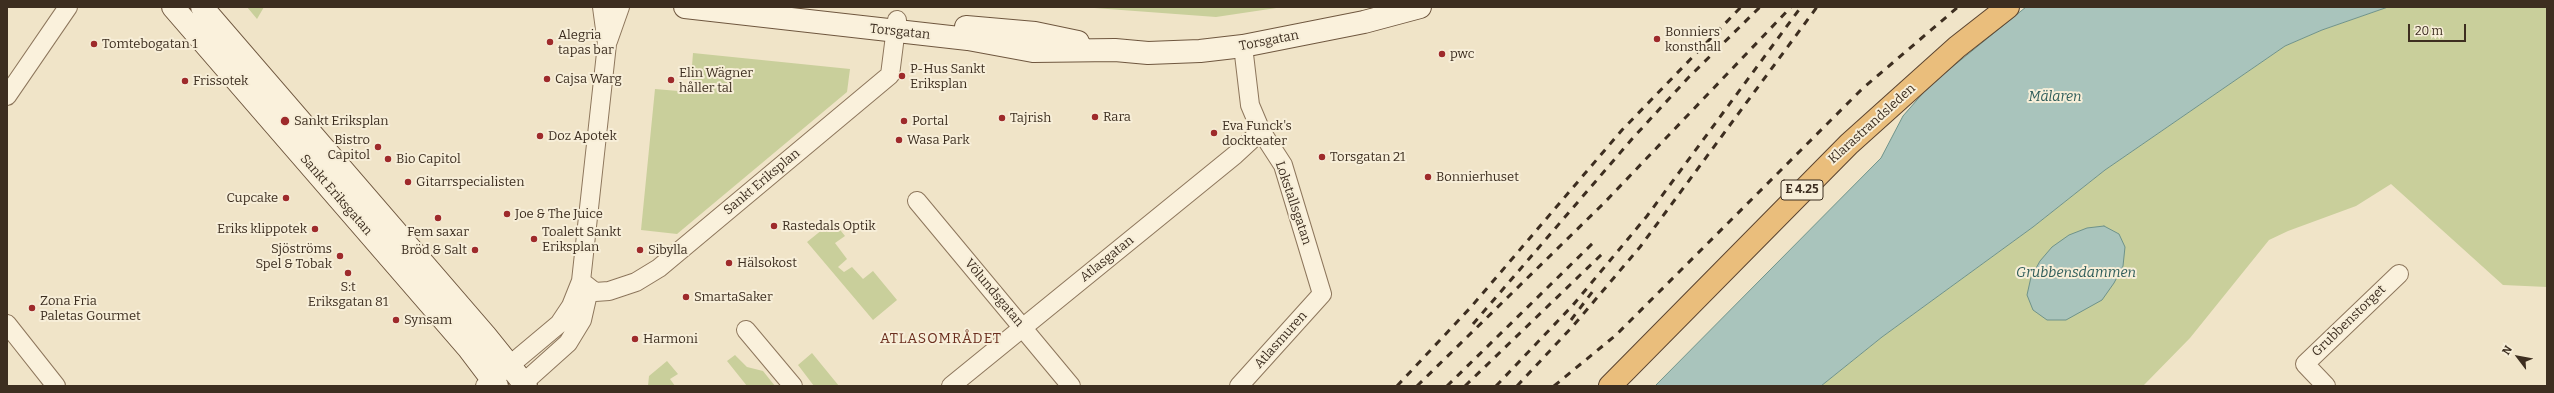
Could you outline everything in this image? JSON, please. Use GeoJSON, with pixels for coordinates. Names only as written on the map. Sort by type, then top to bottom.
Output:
{"type":"FeatureCollection","features":[{"type":"Feature","properties":{"kind":"highway","name":"Klarastrandsleden"},"geometry":{"type":"LineString","coordinates":[[1593,386],[1842,136],[1951,38],[1990,7]]}},
{"type":"Feature","properties":{"kind":"highway","name":"Klarastrandsleden"},"geometry":{"type":"LineString","coordinates":[[1610,386],[1849,144],[1957,47],[2008,7]]}},
{"type":"Feature","properties":{"kind":"main road","name":"Sankt Eriksgatan"},"geometry":{"type":"LineString","coordinates":[[173,7],[469,349],[492,384]]}},
{"type":"Feature","properties":{"kind":"main road","name":"Torsgatan"},"geometry":{"type":"LineString","coordinates":[[685,7],[896,26],[1035,33],[1114,50],[1188,52],[1243,46],[1364,22],[1420,7]]}},
{"type":"Feature","properties":{"kind":"main road","name":"Torsgatan"},"geometry":{"type":"LineString","coordinates":[[794,7],[896,26]]}},
{"type":"Feature","properties":{"kind":"main road","name":"Sankt Eriksgatan"},"geometry":{"type":"LineString","coordinates":[[207,10],[510,365],[523,385]]}},
{"type":"Feature","properties":{"kind":"street"},"geometry":{"type":"LineString","coordinates":[[7,96],[68,7]]}},
{"type":"Feature","properties":{"kind":"street"},"geometry":{"type":"LineString","coordinates":[[602,7],[607,44]]}},
{"type":"Feature","properties":{"kind":"street"},"geometry":{"type":"LineString","coordinates":[[492,384],[510,365],[558,324],[571,306],[581,281],[607,44],[620,7]]}},
{"type":"Feature","properties":{"kind":"street","name":"Sankt Eriksplan"},"geometry":{"type":"LineString","coordinates":[[581,281],[595,292],[609,291],[636,282],[659,268],[890,75],[896,26]]}},
{"type":"Feature","properties":{"kind":"street","name":"Lokstallsgatan"},"geometry":{"type":"LineString","coordinates":[[1243,46],[1250,105],[1261,131],[1283,165],[1322,294]]}},
{"type":"Feature","properties":{"kind":"street","name":"Atlasgatan"},"geometry":{"type":"LineString","coordinates":[[951,386],[1235,155],[1261,131]]}},
{"type":"Feature","properties":{"kind":"street","name":"Völundsgatan"},"geometry":{"type":"LineString","coordinates":[[917,201],[1071,386]]}},
{"type":"Feature","properties":{"kind":"street","name":"Grubbenstorget"},"geometry":{"type":"LineString","coordinates":[[2326,386],[2305,364],[2399,274]]}},
{"type":"Feature","properties":{"kind":"street"},"geometry":{"type":"LineString","coordinates":[[523,385],[568,343],[582,320],[587,298],[581,281]]}},
{"type":"Feature","properties":{"kind":"street","name":"Atlasmuren"},"geometry":{"type":"LineString","coordinates":[[1239,386],[1322,294]]}},
{"type":"Feature","properties":{"kind":"street"},"geometry":{"type":"LineString","coordinates":[[7,324],[56,386]]}},
{"type":"Feature","properties":{"kind":"street"},"geometry":{"type":"LineString","coordinates":[[746,330],[793,386]]}},
{"type":"Feature","properties":{"kind":"green space"},"geometry":{"type":"Polygon","coordinates":[[[247,7],[264,7],[257,19],[247,7]]]}},
{"type":"Feature","properties":{"kind":"green space"},"geometry":{"type":"Polygon","coordinates":[[[1081,7],[1283,7],[1216,17],[1081,7]]]}},
{"type":"Feature","properties":{"kind":"green space"},"geometry":{"type":"Polygon","coordinates":[[[2388,7],[2547,7],[2547,287],[2503,285],[2391,184],[2356,206],[2288,231],[2269,240],[2190,338],[2143,386],[1821,386],[1882,337],[2033,227],[2105,170],[2285,46],[2322,30],[2388,7]]]}},
{"type":"Feature","properties":{"kind":"green space"},"geometry":{"type":"Polygon","coordinates":[[[693,53],[850,69],[847,92],[677,234],[641,230],[655,89],[690,92],[693,53]]]}},
{"type":"Feature","properties":{"kind":"green space"},"geometry":{"type":"Polygon","coordinates":[[[833,221],[845,236],[835,243],[847,259],[838,267],[844,272],[852,267],[863,279],[873,271],[897,300],[873,320],[807,242],[833,221]]]}},
{"type":"Feature","properties":{"kind":"green space"},"geometry":{"type":"Polygon","coordinates":[[[812,353],[839,386],[814,386],[798,365],[812,353]]]}},
{"type":"Feature","properties":{"kind":"green space"},"geometry":{"type":"Polygon","coordinates":[[[735,355],[747,367],[763,371],[775,386],[747,386],[727,361],[735,355]]]}},
{"type":"Feature","properties":{"kind":"green space"},"geometry":{"type":"Polygon","coordinates":[[[667,361],[678,374],[670,379],[675,386],[648,386],[649,376],[667,361]]]}},
{"type":"Feature","properties":{"kind":"water","name":"Mälaren"},"geometry":{"type":"Polygon","coordinates":[[[2026,7],[2388,7],[2322,30],[2285,46],[2105,170],[2033,227],[1882,337],[1821,386],[1655,386],[1881,158],[1903,116],[1930,85],[2026,7]]]}},
{"type":"Feature","properties":{"kind":"water","name":"Grubbensdammen"},"geometry":{"type":"Polygon","coordinates":[[[2104,226],[2119,234],[2125,247],[2123,266],[2114,283],[2102,300],[2066,320],[2047,320],[2033,310],[2027,295],[2031,277],[2040,261],[2052,247],[2069,235],[2087,228],[2104,226]]]}},
{"type":"Feature","properties":{"kind":"railway"},"geometry":{"type":"LineString","coordinates":[[1397,386],[1471,307],[1622,130],[1741,7]]}},
{"type":"Feature","properties":{"kind":"railway"},"geometry":{"type":"LineString","coordinates":[[1473,324],[1632,139],[1688,78],[1760,7]]}},
{"type":"Feature","properties":{"kind":"railway"},"geometry":{"type":"LineString","coordinates":[[1417,386],[1604,203],[1791,7]]}},
{"type":"Feature","properties":{"kind":"railway"},"geometry":{"type":"LineString","coordinates":[[1496,386],[1573,305],[1647,216],[1801,7]]}},
{"type":"Feature","properties":{"kind":"railway"},"geometry":{"type":"LineString","coordinates":[[1517,386],[1573,326],[1640,247],[1817,7]]}},
{"type":"Feature","properties":{"kind":"railway"},"geometry":{"type":"LineString","coordinates":[[1554,386],[1616,335],[1862,89],[1958,7]]}},
{"type":"Feature","properties":{"kind":"railway"},"geometry":{"type":"LineString","coordinates":[[1447,386],[1595,241]]}},
{"type":"Feature","properties":{"kind":"railway"},"geometry":{"type":"LineString","coordinates":[[1465,386],[1602,254]]}},
{"type":"Feature","properties":{"kind":"railway"},"geometry":{"type":"LineString","coordinates":[[1571,320],[1593,291]]}},
{"type":"Feature","properties":{"kind":"place","name":"Bonniers konsthall"},"geometry":{"type":"Point","coordinates":[1657,39]}},
{"type":"Feature","properties":{"kind":"place","name":"Alegria tapas bar"},"geometry":{"type":"Point","coordinates":[550,42]}},
{"type":"Feature","properties":{"kind":"place","name":"Tomtebogatan 1"},"geometry":{"type":"Point","coordinates":[94,44]}},
{"type":"Feature","properties":{"kind":"place","name":"pwc"},"geometry":{"type":"Point","coordinates":[1442,54]}},
{"type":"Feature","properties":{"kind":"place","name":"P-Hus Sankt Eriksplan"},"geometry":{"type":"Point","coordinates":[902,76]}},
{"type":"Feature","properties":{"kind":"place","name":"Cajsa Warg"},"geometry":{"type":"Point","coordinates":[547,79]}},
{"type":"Feature","properties":{"kind":"place","name":"Elin Wägner håller tal"},"geometry":{"type":"Point","coordinates":[671,80]}},
{"type":"Feature","properties":{"kind":"place","name":"Frissotek"},"geometry":{"type":"Point","coordinates":[185,81]}},
{"type":"Feature","properties":{"kind":"place","name":"Rara"},"geometry":{"type":"Point","coordinates":[1095,117]}},
{"type":"Feature","properties":{"kind":"place","name":"Tajrish"},"geometry":{"type":"Point","coordinates":[1002,118]}},
{"type":"Feature","properties":{"kind":"place","name":"Sankt Eriksplan"},"geometry":{"type":"Point","coordinates":[285,121]}},
{"type":"Feature","properties":{"kind":"place","name":"Portal"},"geometry":{"type":"Point","coordinates":[904,121]}},
{"type":"Feature","properties":{"kind":"place","name":"Eva Funck's dockteater"},"geometry":{"type":"Point","coordinates":[1214,133]}},
{"type":"Feature","properties":{"kind":"place","name":"Doz Apotek"},"geometry":{"type":"Point","coordinates":[540,136]}},
{"type":"Feature","properties":{"kind":"place","name":"Wasa Park"},"geometry":{"type":"Point","coordinates":[899,140]}},
{"type":"Feature","properties":{"kind":"place","name":"Bistro Capitol"},"geometry":{"type":"Point","coordinates":[378,147]}},
{"type":"Feature","properties":{"kind":"place","name":"Torsgatan 21"},"geometry":{"type":"Point","coordinates":[1322,157]}},
{"type":"Feature","properties":{"kind":"place","name":"Bio Capitol"},"geometry":{"type":"Point","coordinates":[388,159]}},
{"type":"Feature","properties":{"kind":"place","name":"Bonnierhuset"},"geometry":{"type":"Point","coordinates":[1428,177]}},
{"type":"Feature","properties":{"kind":"place","name":"Gitarrspecialisten"},"geometry":{"type":"Point","coordinates":[408,182]}},
{"type":"Feature","properties":{"kind":"place","name":"Cupcake"},"geometry":{"type":"Point","coordinates":[286,198]}},
{"type":"Feature","properties":{"kind":"place","name":"Joe & The Juice"},"geometry":{"type":"Point","coordinates":[507,214]}},
{"type":"Feature","properties":{"kind":"place","name":"Fem saxar"},"geometry":{"type":"Point","coordinates":[438,218]}},
{"type":"Feature","properties":{"kind":"place","name":"Rastedals Optik"},"geometry":{"type":"Point","coordinates":[774,226]}},
{"type":"Feature","properties":{"kind":"place","name":"Eriks klippotek"},"geometry":{"type":"Point","coordinates":[315,229]}},
{"type":"Feature","properties":{"kind":"place","name":"Toalett Sankt Eriksplan"},"geometry":{"type":"Point","coordinates":[534,239]}},
{"type":"Feature","properties":{"kind":"place","name":"Bröd & Salt"},"geometry":{"type":"Point","coordinates":[475,250]}},
{"type":"Feature","properties":{"kind":"place","name":"Sibylla"},"geometry":{"type":"Point","coordinates":[640,250]}},
{"type":"Feature","properties":{"kind":"place","name":"Sjöströms Spel & Tobak"},"geometry":{"type":"Point","coordinates":[340,256]}},
{"type":"Feature","properties":{"kind":"place","name":"Hälsokost"},"geometry":{"type":"Point","coordinates":[729,263]}},
{"type":"Feature","properties":{"kind":"place","name":"S:t Eriksgatan 81"},"geometry":{"type":"Point","coordinates":[348,273]}},
{"type":"Feature","properties":{"kind":"place","name":"SmartaSaker"},"geometry":{"type":"Point","coordinates":[686,297]}},
{"type":"Feature","properties":{"kind":"place","name":"Zona Fria Paletas Gourmet"},"geometry":{"type":"Point","coordinates":[32,308]}},
{"type":"Feature","properties":{"kind":"place","name":"Synsam"},"geometry":{"type":"Point","coordinates":[396,320]}},
{"type":"Feature","properties":{"kind":"place","name":"Harmoni"},"geometry":{"type":"Point","coordinates":[635,339]}},
{"type":"Feature","properties":{"kind":"district","name":"ATLASOMRÅDET"},"geometry":{"type":"Point","coordinates":[941,339]}}]}
